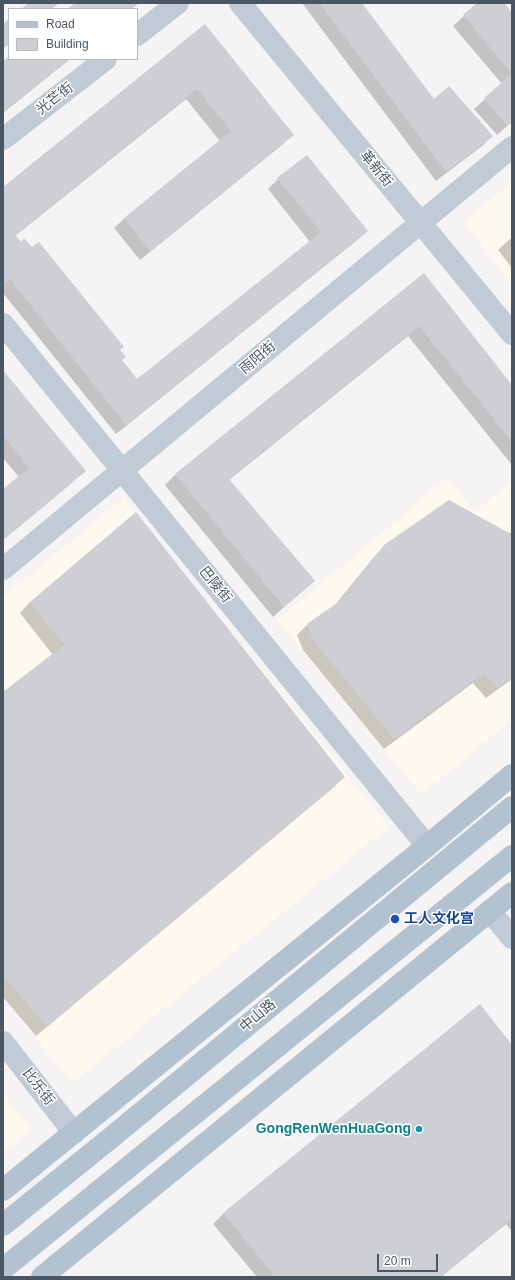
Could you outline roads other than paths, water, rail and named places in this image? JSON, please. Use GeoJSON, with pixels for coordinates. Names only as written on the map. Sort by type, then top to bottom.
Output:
{"type":"FeatureCollection","features":[{"type":"Feature","properties":{"kind":"main road"},"geometry":{"type":"LineString","coordinates":[[3,1190],[427,846],[512,775]]}},
{"type":"Feature","properties":{"kind":"main road","name":"中山路"},"geometry":{"type":"LineString","coordinates":[[3,1225],[512,807]]}},
{"type":"Feature","properties":{"kind":"main road"},"geometry":{"type":"LineString","coordinates":[[3,1269],[512,856]]}},
{"type":"Feature","properties":{"kind":"main road"},"geometry":{"type":"LineString","coordinates":[[42,1277],[512,893]]}},
{"type":"Feature","properties":{"kind":"street"},"geometry":{"type":"LineString","coordinates":[[138,34],[178,3]]}},
{"type":"Feature","properties":{"kind":"street","name":"革新街"},"geometry":{"type":"LineString","coordinates":[[240,3],[512,334]]}},
{"type":"Feature","properties":{"kind":"street","name":"光芒街"},"geometry":{"type":"LineString","coordinates":[[3,139],[105,60]]}},
{"type":"Feature","properties":{"kind":"street","name":"雨阳街"},"geometry":{"type":"LineString","coordinates":[[3,569],[512,147]]}},
{"type":"Feature","properties":{"kind":"street","name":"巴陵街"},"geometry":{"type":"LineString","coordinates":[[3,324],[427,846]]}},
{"type":"Feature","properties":{"kind":"street"},"geometry":{"type":"LineString","coordinates":[[490,911],[512,938]]}},
{"type":"Feature","properties":{"kind":"street","name":"比乐街"},"geometry":{"type":"LineString","coordinates":[[3,1042],[74,1133]]}},
{"type":"Feature","properties":{"kind":"place","name":"工人文化宫"},"geometry":{"type":"Point","coordinates":[395,919]}},
{"type":"Feature","properties":{"kind":"place","name":"GongRenWenHuaGong"},"geometry":{"type":"Point","coordinates":[419,1129]}}]}
